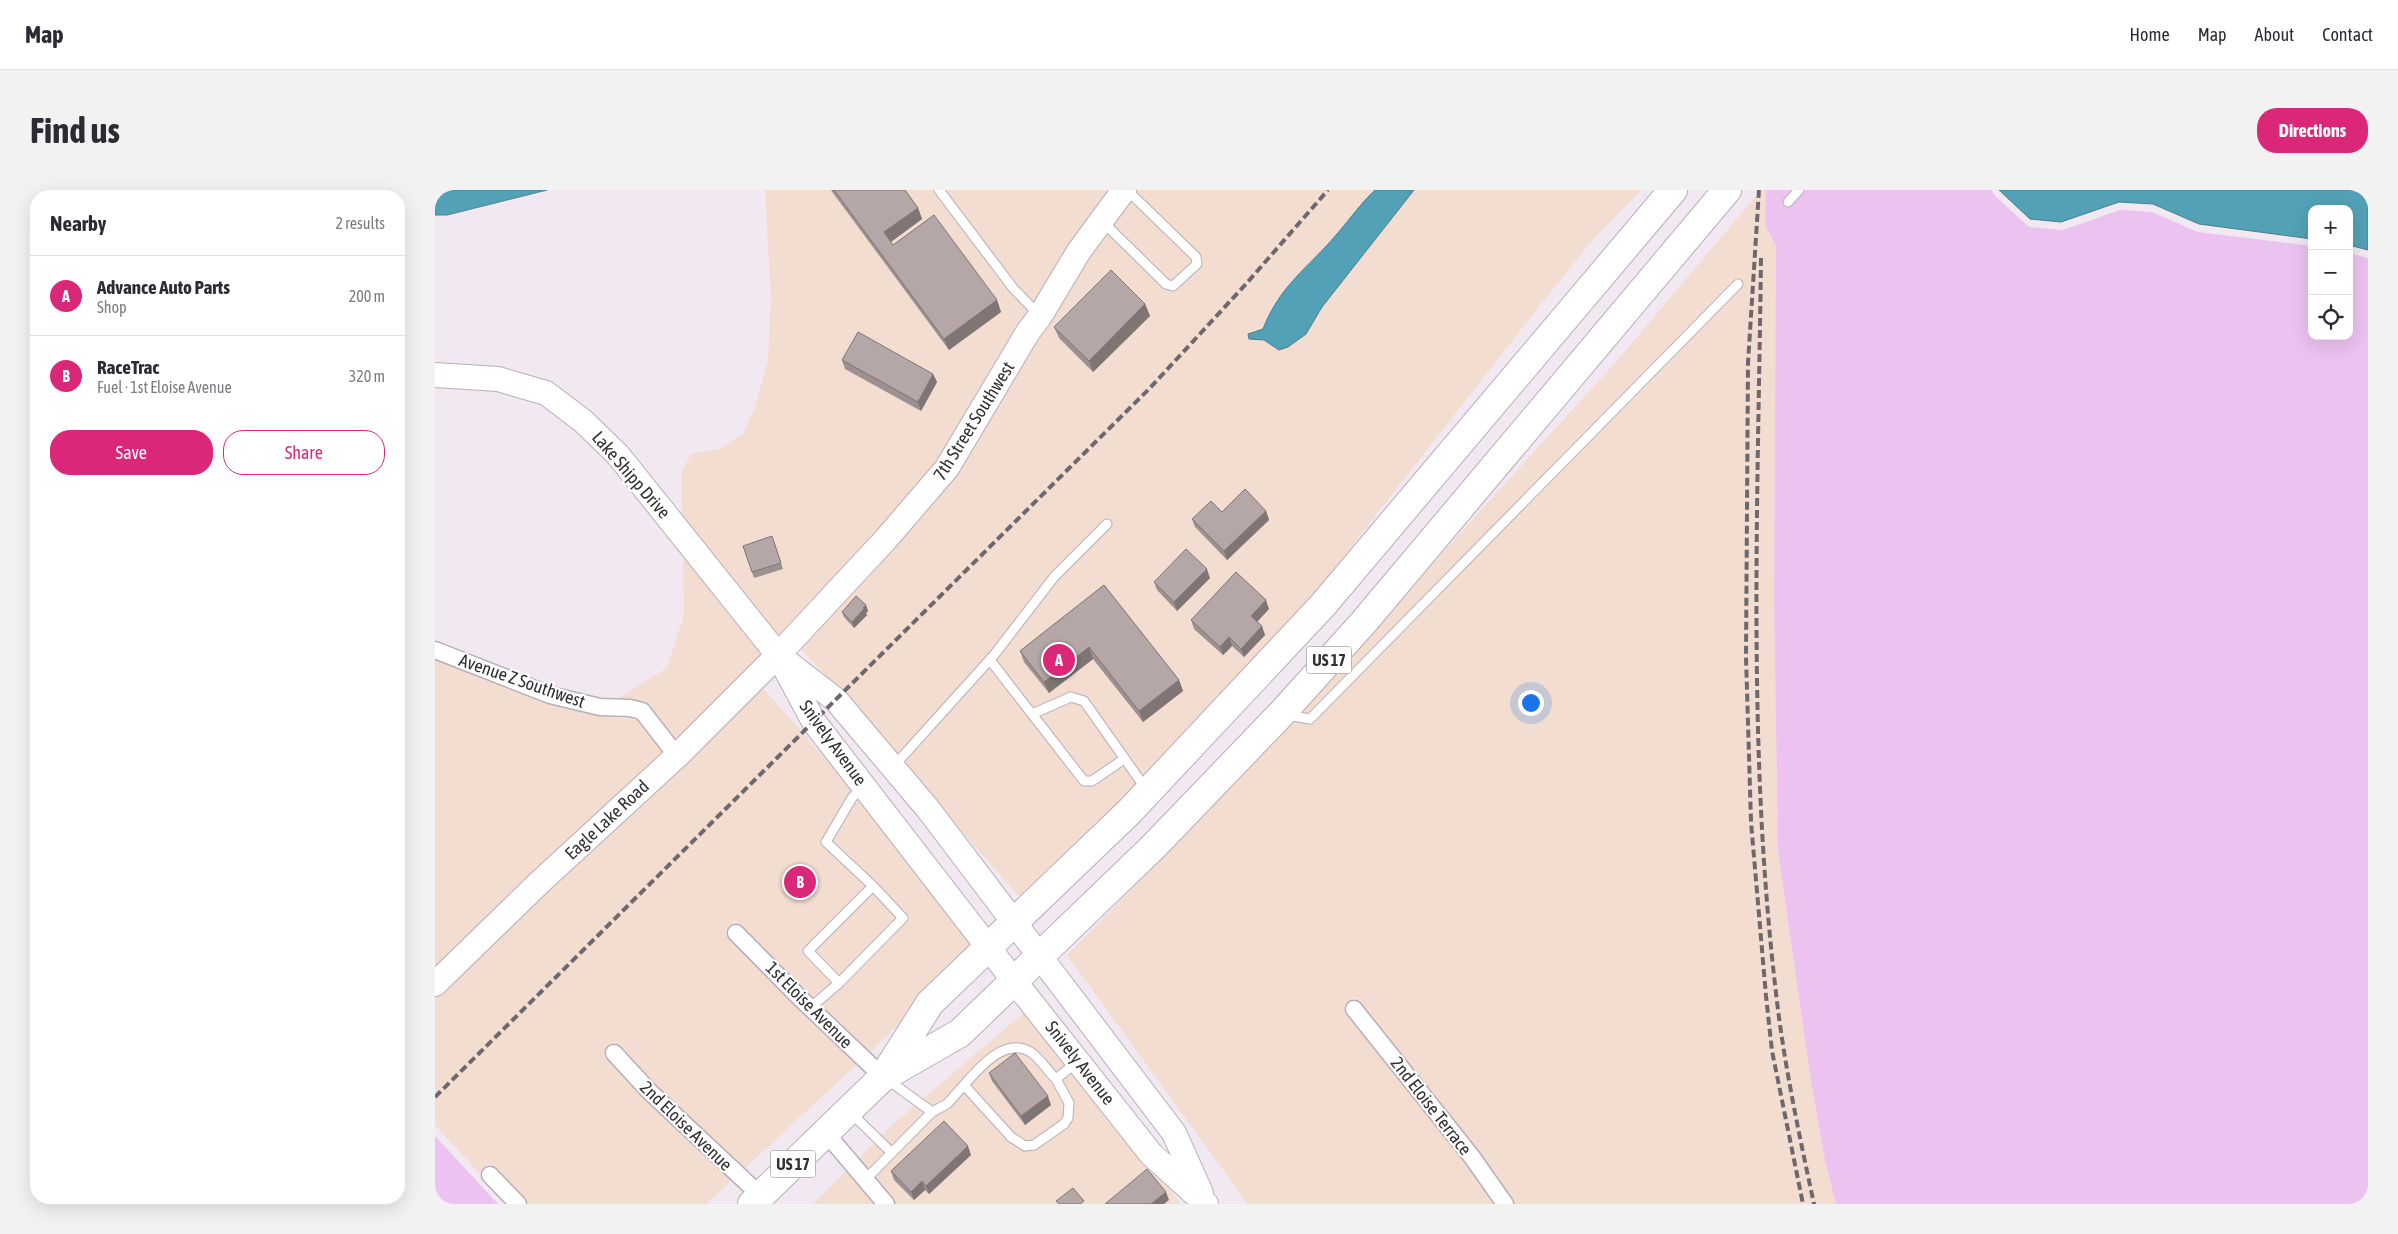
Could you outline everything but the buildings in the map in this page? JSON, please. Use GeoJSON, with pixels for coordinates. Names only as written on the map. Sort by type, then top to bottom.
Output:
{"type":"FeatureCollection","features":[{"type":"Feature","properties":{"kind":"highway","name":"US 17"},"geometry":{"type":"LineString","coordinates":[[757,1200],[883,1077],[930,1003],[1016,923],[1148,792],[1323,605],[1673,190]]}},
{"type":"Feature","properties":{"kind":"highway","name":"US 17"},"geometry":{"type":"LineString","coordinates":[[883,1077],[960,1032],[1015,982],[1154,846],[1281,714],[1363,622],[1726,191]]}},
{"type":"Feature","properties":{"kind":"street","name":"7th Street Southwest"},"geometry":{"type":"LineString","coordinates":[[778,655],[886,539],[947,468],[1079,251],[1126,190]]}},
{"type":"Feature","properties":{"kind":"street","name":"Lake Shipp Drive"},"geometry":{"type":"LineString","coordinates":[[435,374],[498,379],[526,386],[546,393],[583,421],[631,469],[778,655]]}},
{"type":"Feature","properties":{"kind":"street","name":"Avenue Z Southwest"},"geometry":{"type":"LineString","coordinates":[[435,650],[550,695],[600,707],[630,708],[642,711],[677,756]]}},
{"type":"Feature","properties":{"kind":"street","name":"Eagle Lake Road"},"geometry":{"type":"LineString","coordinates":[[435,984],[541,880],[677,756],[778,655]]}},
{"type":"Feature","properties":{"kind":"street","name":"Snively Avenue"},"geometry":{"type":"LineString","coordinates":[[778,655],[836,700],[893,768],[1016,923],[1173,1134],[1205,1204]]}},
{"type":"Feature","properties":{"kind":"street","name":"Snively Avenue"},"geometry":{"type":"LineString","coordinates":[[778,655],[814,722],[1015,982],[1151,1154],[1205,1204]]}},
{"type":"Feature","properties":{"kind":"street","name":"1st Eloise Avenue"},"geometry":{"type":"LineString","coordinates":[[736,933],[810,1008],[883,1077]]}},
{"type":"Feature","properties":{"kind":"street","name":"2nd Eloise Terrace"},"geometry":{"type":"LineString","coordinates":[[1354,1009],[1472,1157],[1505,1204]]}},
{"type":"Feature","properties":{"kind":"street","name":"2nd Eloise Avenue"},"geometry":{"type":"LineString","coordinates":[[614,1053],[649,1092],[757,1200]]}},
{"type":"Feature","properties":{"kind":"street"},"geometry":{"type":"LineString","coordinates":[[826,1133],[886,1204]]}},
{"type":"Feature","properties":{"kind":"street"},"geometry":{"type":"LineString","coordinates":[[490,1175],[518,1204]]}},
{"type":"Feature","properties":{"kind":"lane"},"geometry":{"type":"LineString","coordinates":[[939,190],[1013,288],[1040,316]]}},
{"type":"Feature","properties":{"kind":"lane"},"geometry":{"type":"LineString","coordinates":[[1101,220],[1166,284],[1173,286],[1197,264],[1196,257],[1126,190]]}},
{"type":"Feature","properties":{"kind":"lane"},"geometry":{"type":"LineString","coordinates":[[1788,202],[1799,190]]}},
{"type":"Feature","properties":{"kind":"lane"},"geometry":{"type":"LineString","coordinates":[[1281,714],[1310,719],[1409,616],[1738,284]]}},
{"type":"Feature","properties":{"kind":"lane"},"geometry":{"type":"LineString","coordinates":[[893,768],[989,660],[1054,577],[1107,524]]}},
{"type":"Feature","properties":{"kind":"lane"},"geometry":{"type":"LineString","coordinates":[[989,660],[1084,781],[1092,781],[1124,759]]}},
{"type":"Feature","properties":{"kind":"lane"},"geometry":{"type":"LineString","coordinates":[[1032,714],[1071,697],[1084,700],[1148,792]]}},
{"type":"Feature","properties":{"kind":"lane"},"geometry":{"type":"LineString","coordinates":[[810,1008],[839,983],[862,954],[881,935],[903,918],[873,886],[826,842],[852,798],[864,786]]}},
{"type":"Feature","properties":{"kind":"lane"},"geometry":{"type":"LineString","coordinates":[[839,983],[808,951],[837,928],[856,909],[873,886]]}},
{"type":"Feature","properties":{"kind":"lane"},"geometry":{"type":"LineString","coordinates":[[866,1179],[932,1112],[947,1104],[964,1085],[993,1057],[1007,1049],[1023,1049],[1032,1054],[1056,1079],[1069,1102],[1068,1118],[1064,1124],[1034,1145],[1025,1146],[1011,1137],[964,1085]]}},
{"type":"Feature","properties":{"kind":"lane"},"geometry":{"type":"LineString","coordinates":[[1056,1079],[1078,1061]]}},
{"type":"Feature","properties":{"kind":"lane"},"geometry":{"type":"LineString","coordinates":[[883,1077],[932,1112]]}},
{"type":"Feature","properties":{"kind":"lane"},"geometry":{"type":"LineString","coordinates":[[849,1110],[892,1153]]}},
{"type":"Feature","properties":{"kind":"shaded area"},"geometry":{"type":"Polygon","coordinates":[[[765,190],[1114,190],[941,462],[778,642],[682,521],[682,472],[691,454],[720,449],[743,434],[755,407],[768,360],[771,299],[765,190]]]}},
{"type":"Feature","properties":{"kind":"shaded area"},"geometry":{"type":"Polygon","coordinates":[[[1135,190],[1375,190],[1337,234],[1291,281],[1273,305],[1263,329],[1253,331],[1255,340],[1264,340],[1270,345],[1306,334],[1322,307],[1414,190],[1641,190],[1589,244],[1541,304],[1308,603],[1297,622],[1024,902],[798,645],[1049,315],[1135,190]]]}},
{"type":"Feature","properties":{"kind":"shaded area"},"geometry":{"type":"Polygon","coordinates":[[[1761,190],[1766,190],[1765,225],[1776,246],[1774,601],[1778,851],[1811,1081],[1825,1160],[1836,1204],[1515,1204],[1478,1151],[1355,997],[1343,1009],[1466,1163],[1495,1204],[1248,1204],[1067,955],[1189,831],[1616,362],[1761,190]]]}},
{"type":"Feature","properties":{"kind":"shaded area"},"geometry":{"type":"Polygon","coordinates":[[[1766,190],[1991,190],[1996,197],[2029,227],[2063,230],[2120,210],[2152,212],[2198,232],[2308,246],[2308,340],[2353,340],[2353,254],[2368,258],[2368,1204],[1836,1204],[1825,1160],[1811,1081],[1778,851],[1774,601],[1776,246],[1765,225],[1766,190]]]}},
{"type":"Feature","properties":{"kind":"shaded area"},"geometry":{"type":"Polygon","coordinates":[[[683,549],[766,654],[677,743],[648,705],[632,700],[617,699],[667,668],[684,615],[683,549]]]}},
{"type":"Feature","properties":{"kind":"shaded area"},"geometry":{"type":"Polygon","coordinates":[[[435,659],[548,704],[598,716],[638,720],[665,755],[435,972],[435,659]]]}},
{"type":"Feature","properties":{"kind":"shaded area"},"geometry":{"type":"Polygon","coordinates":[[[760,685],[873,812],[978,947],[870,1052],[735,920],[725,934],[857,1064],[744,1169],[654,1084],[614,1041],[603,1054],[643,1098],[731,1181],[706,1204],[530,1204],[489,1163],[480,1174],[435,1125],[435,996],[760,685]]]}},
{"type":"Feature","properties":{"kind":"shaded area"},"geometry":{"type":"Polygon","coordinates":[[[1027,1010],[1181,1204],[896,1204],[859,1158],[891,1126],[1027,1010]]]}},
{"type":"Feature","properties":{"kind":"shaded area"},"geometry":{"type":"Polygon","coordinates":[[[435,1136],[498,1204],[435,1204],[435,1136]]]}},
{"type":"Feature","properties":{"kind":"shaded area"},"geometry":{"type":"Polygon","coordinates":[[[847,1170],[876,1204],[813,1204],[847,1170]]]}},
{"type":"Feature","properties":{"kind":"water"},"geometry":{"type":"Polygon","coordinates":[[[435,190],[547,190],[447,215],[435,215],[435,190]]]}},
{"type":"Feature","properties":{"kind":"water"},"geometry":{"type":"Polygon","coordinates":[[[1375,190],[1414,190],[1322,307],[1306,334],[1288,347],[1279,350],[1264,340],[1249,339],[1248,334],[1263,329],[1286,289],[1375,190]]]}},
{"type":"Feature","properties":{"kind":"water"},"geometry":{"type":"Polygon","coordinates":[[[1999,190],[2368,190],[2368,250],[2353,246],[2353,205],[2308,205],[2308,238],[2199,224],[2153,204],[2119,202],[2061,222],[2030,219],[1999,190]]]}},
{"type":"Feature","properties":{"kind":"railway"},"geometry":{"type":"LineString","coordinates":[[435,1097],[1150,388],[1246,284],[1328,190]]}},
{"type":"Feature","properties":{"kind":"railway"},"geometry":{"type":"LineString","coordinates":[[1759,190],[1748,363],[1746,657],[1751,822],[1772,1051],[1803,1204]]}},
{"type":"Feature","properties":{"kind":"railway"},"geometry":{"type":"LineString","coordinates":[[1761,258],[1756,626],[1761,810],[1767,901],[1779,1020],[1792,1099],[1814,1204]]}},
{"type":"Feature","properties":{"kind":"place","name":"Advance Auto Parts"},"geometry":{"type":"Point","coordinates":[1059,660]}},
{"type":"Feature","properties":{"kind":"place","name":"RaceTrac"},"geometry":{"type":"Point","coordinates":[800,882]}}]}
